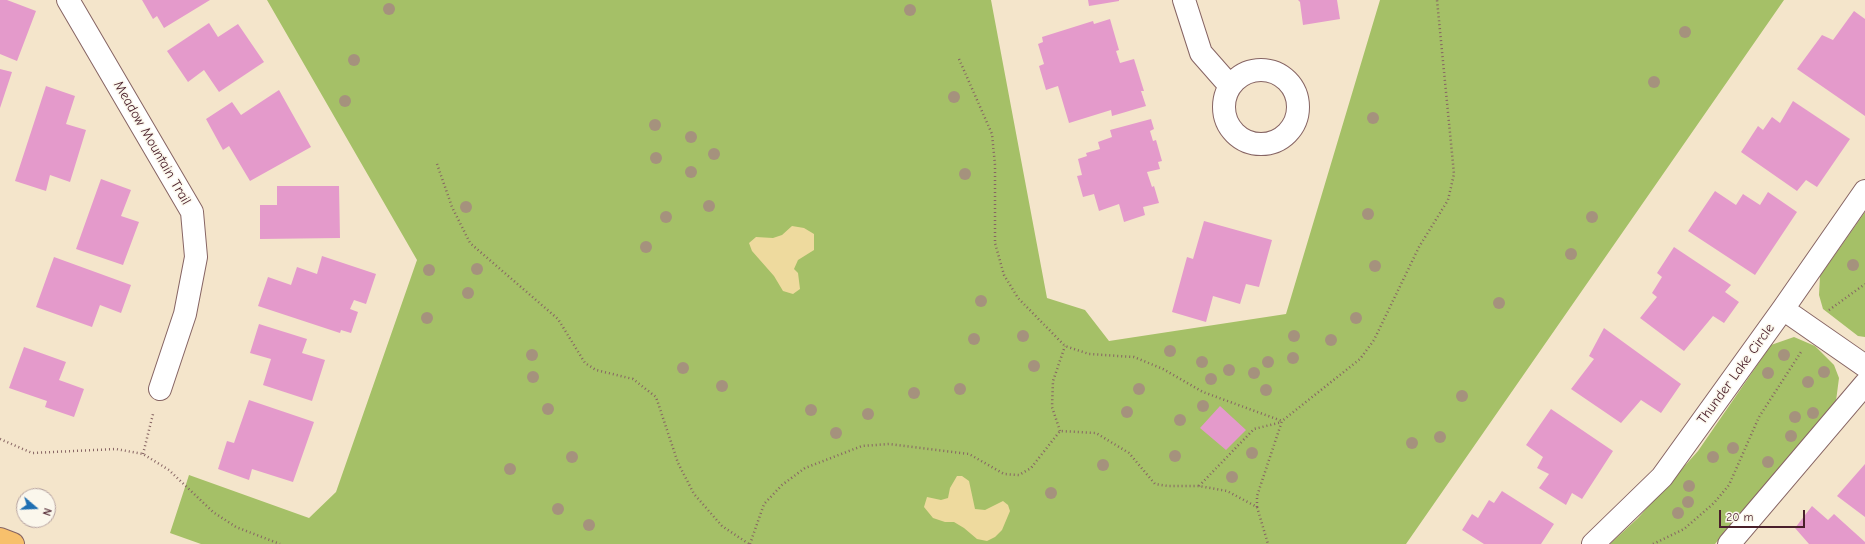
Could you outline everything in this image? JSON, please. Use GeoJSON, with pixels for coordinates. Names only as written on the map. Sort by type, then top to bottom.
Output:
{"type":"FeatureCollection","features":[{"type":"Feature","properties":{"kind":"main road"},"geometry":{"type":"LineString","coordinates":[[0,539],[13,544]]}},
{"type":"Feature","properties":{"kind":"street","name":"Meadow Mountain Trail"},"geometry":{"type":"LineString","coordinates":[[68,0],[192,212],[196,257],[186,314],[160,389]]}},
{"type":"Feature","properties":{"kind":"street"},"geometry":{"type":"LineString","coordinates":[[1184,0],[1201,54],[1230,86]]}},
{"type":"Feature","properties":{"kind":"street","name":"Thunder Lake Circle"},"geometry":{"type":"LineString","coordinates":[[1593,544],[1662,477],[1783,309],[1865,191]]}},
{"type":"Feature","properties":{"kind":"street"},"geometry":{"type":"LineString","coordinates":[[1783,309],[1865,366]]}},
{"type":"Feature","properties":{"kind":"street"},"geometry":{"type":"LineString","coordinates":[[1729,544],[1865,384]]}},
{"type":"Feature","properties":{"kind":"path"},"geometry":{"type":"LineString","coordinates":[[1198,486],[1254,429],[1282,421],[1360,359],[1374,340],[1419,248],[1448,200],[1454,174],[1437,0]]}},
{"type":"Feature","properties":{"kind":"path"},"geometry":{"type":"LineString","coordinates":[[959,59],[992,134],[995,165],[996,243],[1004,275],[1018,298],[1065,346],[1089,354],[1134,357],[1163,369],[1202,392],[1282,421]]}},
{"type":"Feature","properties":{"kind":"path"},"geometry":{"type":"LineString","coordinates":[[437,164],[452,207],[470,243],[558,319],[585,363],[596,370],[633,379],[656,397],[678,464],[694,494],[722,526],[749,544],[764,504],[782,485],[805,468],[862,446],[889,444],[969,454],[1004,474],[1019,475],[1030,468],[1060,431]]}},
{"type":"Feature","properties":{"kind":"path"},"geometry":{"type":"LineString","coordinates":[[1653,544],[1684,529],[1714,503],[1729,485],[1759,417],[1814,331],[1830,310],[1865,284]]}},
{"type":"Feature","properties":{"kind":"path"},"geometry":{"type":"LineString","coordinates":[[1060,431],[1052,407],[1052,388],[1065,346]]}},
{"type":"Feature","properties":{"kind":"path"},"geometry":{"type":"LineString","coordinates":[[143,454],[160,389]]}},
{"type":"Feature","properties":{"kind":"path"},"geometry":{"type":"LineString","coordinates":[[1268,544],[1257,507],[1256,496],[1282,421]]}},
{"type":"Feature","properties":{"kind":"path"},"geometry":{"type":"LineString","coordinates":[[1060,431],[1096,433],[1129,453],[1155,484],[1168,486],[1198,486],[1227,491],[1257,507]]}},
{"type":"Feature","properties":{"kind":"path"},"geometry":{"type":"LineString","coordinates":[[0,439],[32,453],[116,449],[143,454],[169,470],[213,512],[236,527],[280,544]]}},
{"type":"Feature","properties":{"kind":"green space"},"geometry":{"type":"Polygon","coordinates":[[[267,0],[991,0],[1047,298],[1085,310],[1109,341],[1286,314],[1380,0],[1784,0],[1406,544],[201,544],[170,533],[189,475],[309,518],[336,492],[417,260],[267,0]]]}},
{"type":"Feature","properties":{"kind":"green space"},"geometry":{"type":"Polygon","coordinates":[[[1865,212],[1865,337],[1858,336],[1823,309],[1819,295],[1820,276],[1865,212]]]}},
{"type":"Feature","properties":{"kind":"green space"},"geometry":{"type":"Polygon","coordinates":[[[1794,337],[1815,346],[1834,365],[1839,378],[1836,401],[1715,544],[1610,544],[1638,518],[1698,451],[1771,345],[1794,337]]]}},
{"type":"Feature","properties":{"kind":"sand"},"geometry":{"type":"Polygon","coordinates":[[[792,226],[804,228],[814,234],[814,250],[798,260],[794,269],[798,273],[800,289],[793,294],[783,291],[774,276],[752,251],[749,243],[756,237],[773,238],[782,235],[792,226]]]}},
{"type":"Feature","properties":{"kind":"sand"},"geometry":{"type":"Polygon","coordinates":[[[957,476],[962,476],[969,481],[975,509],[985,510],[1003,501],[1008,505],[1010,511],[1002,530],[995,537],[987,541],[977,539],[954,522],[945,522],[933,518],[924,507],[927,497],[941,500],[948,498],[950,488],[957,476]]]}},
{"type":"Feature","properties":{"kind":"building"},"geometry":{"type":"Polygon","coordinates":[[[0,0],[7,0],[36,11],[17,61],[0,54],[0,0]]]}},
{"type":"Feature","properties":{"kind":"building"},"geometry":{"type":"Polygon","coordinates":[[[142,0],[210,0],[164,28],[157,16],[153,19],[142,0]]]}},
{"type":"Feature","properties":{"kind":"building"},"geometry":{"type":"Polygon","coordinates":[[[1088,0],[1119,0],[1119,1],[1089,6],[1088,0]]]}},
{"type":"Feature","properties":{"kind":"building"},"geometry":{"type":"Polygon","coordinates":[[[1298,0],[1337,0],[1340,19],[1303,25],[1300,2],[1298,0]]]}},
{"type":"Feature","properties":{"kind":"building"},"geometry":{"type":"Polygon","coordinates":[[[1854,11],[1865,19],[1865,116],[1797,69],[1822,35],[1833,40],[1854,11]]]}},
{"type":"Feature","properties":{"kind":"building"},"geometry":{"type":"Polygon","coordinates":[[[1110,19],[1119,50],[1116,51],[1120,63],[1134,59],[1144,91],[1141,91],[1146,106],[1112,116],[1111,110],[1069,123],[1058,86],[1046,90],[1039,66],[1044,64],[1038,44],[1043,42],[1042,37],[1093,21],[1094,24],[1110,19]]]}},
{"type":"Feature","properties":{"kind":"building"},"geometry":{"type":"Polygon","coordinates":[[[209,23],[218,37],[238,24],[264,62],[219,92],[204,70],[188,82],[167,51],[209,23]]]}},
{"type":"Feature","properties":{"kind":"building"},"geometry":{"type":"Polygon","coordinates":[[[0,69],[12,72],[0,108],[0,69]]]}},
{"type":"Feature","properties":{"kind":"building"},"geometry":{"type":"Polygon","coordinates":[[[46,86],[75,96],[66,124],[86,130],[70,182],[50,175],[46,191],[15,181],[46,86]]]}},
{"type":"Feature","properties":{"kind":"building"},"geometry":{"type":"Polygon","coordinates":[[[279,90],[311,147],[250,181],[229,146],[223,150],[206,119],[232,102],[241,115],[279,90]]]}},
{"type":"Feature","properties":{"kind":"building"},"geometry":{"type":"Polygon","coordinates":[[[1793,101],[1850,139],[1817,187],[1806,180],[1797,191],[1741,152],[1758,126],[1763,130],[1772,117],[1780,123],[1793,101]]]}},
{"type":"Feature","properties":{"kind":"building"},"geometry":{"type":"Polygon","coordinates":[[[1151,119],[1154,129],[1150,131],[1153,141],[1156,140],[1162,161],[1158,162],[1160,169],[1147,172],[1152,187],[1154,186],[1159,203],[1143,207],[1145,215],[1124,222],[1119,204],[1099,211],[1094,194],[1083,197],[1077,176],[1082,175],[1078,159],[1087,156],[1086,153],[1100,149],[1098,142],[1112,137],[1110,130],[1151,119]]]}},
{"type":"Feature","properties":{"kind":"building"},"geometry":{"type":"Polygon","coordinates":[[[101,179],[131,190],[121,216],[139,222],[123,265],[76,249],[101,179]]]}},
{"type":"Feature","properties":{"kind":"building"},"geometry":{"type":"Polygon","coordinates":[[[277,186],[339,186],[340,238],[260,239],[260,205],[277,205],[277,186]]]}},
{"type":"Feature","properties":{"kind":"building"},"geometry":{"type":"Polygon","coordinates":[[[1715,191],[1736,205],[1743,194],[1760,205],[1768,192],[1797,212],[1755,275],[1688,231],[1715,191]]]}},
{"type":"Feature","properties":{"kind":"building"},"geometry":{"type":"Polygon","coordinates":[[[1204,221],[1272,240],[1259,287],[1246,284],[1240,304],[1213,296],[1206,322],[1172,312],[1187,257],[1193,259],[1204,221]]]}},
{"type":"Feature","properties":{"kind":"building"},"geometry":{"type":"Polygon","coordinates":[[[1674,247],[1731,285],[1725,292],[1739,302],[1724,323],[1713,316],[1684,351],[1640,318],[1657,297],[1652,293],[1662,277],[1657,273],[1674,247]]]}},
{"type":"Feature","properties":{"kind":"building"},"geometry":{"type":"Polygon","coordinates":[[[322,256],[376,274],[366,304],[354,300],[350,309],[358,312],[351,333],[341,330],[340,333],[258,306],[268,277],[291,285],[297,267],[317,274],[322,256]]]}},
{"type":"Feature","properties":{"kind":"building"},"geometry":{"type":"Polygon","coordinates":[[[54,257],[131,285],[121,313],[100,305],[92,327],[36,307],[54,257]]]}},
{"type":"Feature","properties":{"kind":"building"},"geometry":{"type":"Polygon","coordinates":[[[259,324],[307,339],[302,353],[325,360],[312,401],[263,385],[271,359],[250,353],[259,324]]]}},
{"type":"Feature","properties":{"kind":"building"},"geometry":{"type":"Polygon","coordinates":[[[1604,328],[1681,384],[1661,413],[1641,400],[1621,423],[1571,389],[1594,359],[1589,356],[1604,328]]]}},
{"type":"Feature","properties":{"kind":"building"},"geometry":{"type":"Polygon","coordinates":[[[24,347],[66,362],[59,380],[84,389],[74,417],[45,407],[47,401],[9,388],[24,347]]]}},
{"type":"Feature","properties":{"kind":"building"},"geometry":{"type":"Polygon","coordinates":[[[249,400],[314,422],[293,482],[252,469],[249,480],[218,469],[227,441],[234,443],[249,400]]]}},
{"type":"Feature","properties":{"kind":"building"},"geometry":{"type":"Polygon","coordinates":[[[1220,406],[1246,430],[1226,450],[1200,428],[1220,406]]]}},
{"type":"Feature","properties":{"kind":"building"},"geometry":{"type":"Polygon","coordinates":[[[1551,409],[1613,451],[1582,499],[1572,493],[1566,505],[1539,488],[1549,474],[1537,468],[1543,457],[1526,445],[1551,409]]]}},
{"type":"Feature","properties":{"kind":"building"},"geometry":{"type":"Polygon","coordinates":[[[1865,464],[1865,517],[1837,496],[1865,464]]]}},
{"type":"Feature","properties":{"kind":"building"},"geometry":{"type":"Polygon","coordinates":[[[1502,491],[1554,524],[1541,544],[1484,544],[1462,530],[1472,514],[1478,518],[1489,500],[1494,503],[1502,491]]]}},
{"type":"Feature","properties":{"kind":"building"},"geometry":{"type":"Polygon","coordinates":[[[1812,506],[1828,520],[1834,514],[1865,542],[1865,544],[1809,544],[1795,528],[1812,506]]]}}]}
